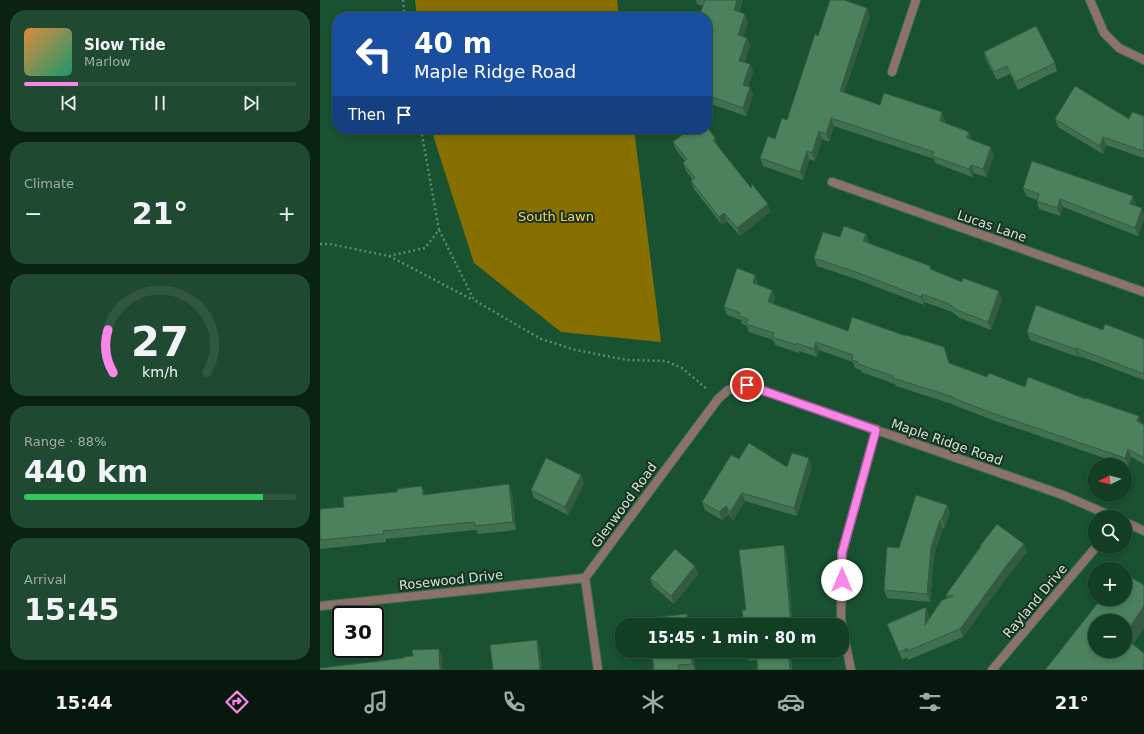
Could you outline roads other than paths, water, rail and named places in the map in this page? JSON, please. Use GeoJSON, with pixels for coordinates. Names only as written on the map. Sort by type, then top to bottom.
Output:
{"type":"FeatureCollection","features":[{"type":"Feature","properties":{"kind":"street"},"geometry":{"type":"LineString","coordinates":[[892,72],[916,0]]}},
{"type":"Feature","properties":{"kind":"street"},"geometry":{"type":"LineString","coordinates":[[1090,0],[1104,33],[1119,48],[1144,60]]}},
{"type":"Feature","properties":{"kind":"street","name":"Lucas Lane"},"geometry":{"type":"LineString","coordinates":[[832,182],[1144,292]]}},
{"type":"Feature","properties":{"kind":"street","name":"Glenwood Road"},"geometry":{"type":"LineString","coordinates":[[585,578],[718,399],[728,390],[747,385]]}},
{"type":"Feature","properties":{"kind":"street","name":"Maple Ridge Road"},"geometry":{"type":"LineString","coordinates":[[747,385],[1063,495],[1098,510]]}},
{"type":"Feature","properties":{"kind":"street"},"geometry":{"type":"LineString","coordinates":[[851,670],[841,620],[842,553],[876,430]]}},
{"type":"Feature","properties":{"kind":"street"},"geometry":{"type":"LineString","coordinates":[[1132,525],[1144,531]]}},
{"type":"Feature","properties":{"kind":"street","name":"Rayland Drive"},"geometry":{"type":"LineString","coordinates":[[992,670],[1090,554]]}},
{"type":"Feature","properties":{"kind":"street"},"geometry":{"type":"LineString","coordinates":[[585,578],[598,670]]}},
{"type":"Feature","properties":{"kind":"street","name":"Rosewood Drive"},"geometry":{"type":"LineString","coordinates":[[320,606],[585,578]]}},
{"type":"Feature","properties":{"kind":"park label","name":"South Lawn"},"geometry":{"type":"Point","coordinates":[556,216]}}]}
